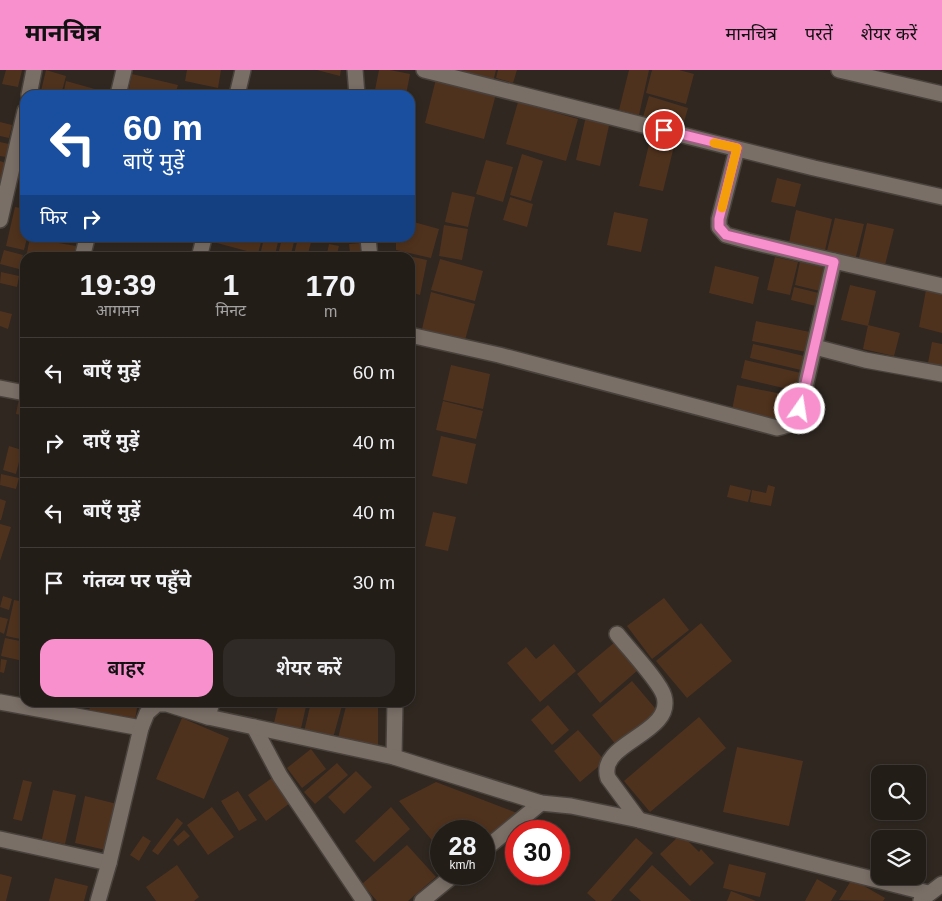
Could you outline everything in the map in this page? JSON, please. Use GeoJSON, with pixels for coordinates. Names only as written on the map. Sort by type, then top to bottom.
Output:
{"type":"FeatureCollection","features":[{"type":"Feature","properties":{"kind":"street"},"geometry":{"type":"LineString","coordinates":[[30,90],[34,70]]}},
{"type":"Feature","properties":{"kind":"street"},"geometry":{"type":"LineString","coordinates":[[119,90],[124,70]]}},
{"type":"Feature","properties":{"kind":"street"},"geometry":{"type":"LineString","coordinates":[[238,90],[243,70]]}},
{"type":"Feature","properties":{"kind":"street"},"geometry":{"type":"LineString","coordinates":[[355,70],[357,90]]}},
{"type":"Feature","properties":{"kind":"street"},"geometry":{"type":"LineString","coordinates":[[424,70],[942,197]]}},
{"type":"Feature","properties":{"kind":"street"},"geometry":{"type":"LineString","coordinates":[[840,70],[942,94]]}},
{"type":"Feature","properties":{"kind":"street"},"geometry":{"type":"LineString","coordinates":[[0,220],[20,133]]}},
{"type":"Feature","properties":{"kind":"street"},"geometry":{"type":"LineString","coordinates":[[737,148],[719,219],[719,227],[726,235],[942,286]]}},
{"type":"Feature","properties":{"kind":"street"},"geometry":{"type":"LineString","coordinates":[[415,336],[499,355],[777,428],[788,426],[796,420],[800,409],[834,262]]}},
{"type":"Feature","properties":{"kind":"street"},"geometry":{"type":"LineString","coordinates":[[815,348],[865,360],[942,374]]}},
{"type":"Feature","properties":{"kind":"street"},"geometry":{"type":"LineString","coordinates":[[0,388],[20,392]]}},
{"type":"Feature","properties":{"kind":"street"},"geometry":{"type":"LineString","coordinates":[[617,634],[659,686],[664,696],[666,708],[661,718],[613,756],[606,765],[605,772],[608,778],[638,820]]}},
{"type":"Feature","properties":{"kind":"street"},"geometry":{"type":"LineString","coordinates":[[0,702],[20,704]]}},
{"type":"Feature","properties":{"kind":"street"},"geometry":{"type":"LineString","coordinates":[[52,707],[83,710],[141,728]]}},
{"type":"Feature","properties":{"kind":"street"},"geometry":{"type":"LineString","coordinates":[[98,901],[109,863],[141,728],[147,713],[154,707]]}},
{"type":"Feature","properties":{"kind":"street"},"geometry":{"type":"LineString","coordinates":[[188,707],[210,710],[254,727],[394,757],[541,803],[571,806],[638,820],[924,897],[942,884]]}},
{"type":"Feature","properties":{"kind":"street"},"geometry":{"type":"LineString","coordinates":[[394,757],[395,707]]}},
{"type":"Feature","properties":{"kind":"street"},"geometry":{"type":"LineString","coordinates":[[254,727],[280,776],[364,901]]}},
{"type":"Feature","properties":{"kind":"street"},"geometry":{"type":"LineString","coordinates":[[495,841],[541,803]]}},
{"type":"Feature","properties":{"kind":"street"},"geometry":{"type":"LineString","coordinates":[[0,839],[109,863]]}},
{"type":"Feature","properties":{"kind":"street"},"geometry":{"type":"LineString","coordinates":[[422,901],[442,885]]}},
{"type":"Feature","properties":{"kind":"building"},"geometry":{"type":"Polygon","coordinates":[[[6,70],[22,70],[18,87],[2,84],[6,70]]]}},
{"type":"Feature","properties":{"kind":"building"},"geometry":{"type":"Polygon","coordinates":[[[46,70],[66,76],[62,90],[41,90],[46,70]]]}},
{"type":"Feature","properties":{"kind":"building"},"geometry":{"type":"Polygon","coordinates":[[[187,70],[221,70],[218,88],[185,81],[187,70]]]}},
{"type":"Feature","properties":{"kind":"building"},"geometry":{"type":"Polygon","coordinates":[[[317,70],[341,70],[340,76],[317,70]]]}},
{"type":"Feature","properties":{"kind":"building"},"geometry":{"type":"Polygon","coordinates":[[[379,70],[410,74],[407,90],[375,90],[379,70]]]}},
{"type":"Feature","properties":{"kind":"building"},"geometry":{"type":"Polygon","coordinates":[[[451,70],[496,70],[493,82],[451,70]]]}},
{"type":"Feature","properties":{"kind":"building"},"geometry":{"type":"Polygon","coordinates":[[[498,70],[517,70],[513,83],[496,78],[498,70]]]}},
{"type":"Feature","properties":{"kind":"building"},"geometry":{"type":"Polygon","coordinates":[[[629,70],[649,70],[639,115],[619,110],[629,70]]]}},
{"type":"Feature","properties":{"kind":"building"},"geometry":{"type":"Polygon","coordinates":[[[652,70],[679,70],[694,74],[686,104],[646,93],[652,70]]]}},
{"type":"Feature","properties":{"kind":"building"},"geometry":{"type":"Polygon","coordinates":[[[132,74],[178,85],[176,90],[129,90],[132,74]]]}},
{"type":"Feature","properties":{"kind":"building"},"geometry":{"type":"Polygon","coordinates":[[[436,79],[496,94],[484,139],[425,123],[436,79]]]}},
{"type":"Feature","properties":{"kind":"building"},"geometry":{"type":"Polygon","coordinates":[[[66,81],[98,90],[64,90],[66,81]]]}},
{"type":"Feature","properties":{"kind":"building"},"geometry":{"type":"Polygon","coordinates":[[[649,96],[688,108],[682,129],[643,117],[649,96]]]}},
{"type":"Feature","properties":{"kind":"building"},"geometry":{"type":"Polygon","coordinates":[[[518,102],[578,119],[566,161],[506,144],[518,102]]]}},
{"type":"Feature","properties":{"kind":"building"},"geometry":{"type":"Polygon","coordinates":[[[586,116],[610,121],[600,166],[576,160],[586,116]]]}},
{"type":"Feature","properties":{"kind":"building"},"geometry":{"type":"Polygon","coordinates":[[[0,122],[12,125],[9,138],[0,136],[0,122]]]}},
{"type":"Feature","properties":{"kind":"building"},"geometry":{"type":"Polygon","coordinates":[[[651,136],[675,142],[663,191],[639,186],[651,136]]]}},
{"type":"Feature","properties":{"kind":"building"},"geometry":{"type":"Polygon","coordinates":[[[0,142],[9,144],[6,157],[0,156],[0,142]]]}},
{"type":"Feature","properties":{"kind":"building"},"geometry":{"type":"Polygon","coordinates":[[[522,154],[543,161],[531,201],[510,195],[522,154]]]}},
{"type":"Feature","properties":{"kind":"building"},"geometry":{"type":"Polygon","coordinates":[[[486,160],[513,167],[503,202],[476,194],[486,160]]]}},
{"type":"Feature","properties":{"kind":"building"},"geometry":{"type":"Polygon","coordinates":[[[0,161],[6,163],[1,185],[0,185],[0,161]]]}},
{"type":"Feature","properties":{"kind":"building"},"geometry":{"type":"Polygon","coordinates":[[[777,178],[801,184],[795,207],[771,202],[777,178]]]}},
{"type":"Feature","properties":{"kind":"building"},"geometry":{"type":"Polygon","coordinates":[[[452,192],[475,197],[468,227],[445,222],[452,192]]]}},
{"type":"Feature","properties":{"kind":"building"},"geometry":{"type":"Polygon","coordinates":[[[510,197],[533,204],[527,227],[503,220],[510,197]]]}},
{"type":"Feature","properties":{"kind":"building"},"geometry":{"type":"Polygon","coordinates":[[[15,207],[20,208],[20,242],[26,242],[24,250],[6,246],[15,207]]]}},
{"type":"Feature","properties":{"kind":"building"},"geometry":{"type":"Polygon","coordinates":[[[796,210],[832,219],[824,255],[788,247],[796,210]]]}},
{"type":"Feature","properties":{"kind":"building"},"geometry":{"type":"Polygon","coordinates":[[[614,212],[648,219],[641,252],[607,245],[614,212]]]}},
{"type":"Feature","properties":{"kind":"building"},"geometry":{"type":"Polygon","coordinates":[[[835,218],[864,224],[855,261],[826,255],[835,218]]]}},
{"type":"Feature","properties":{"kind":"building"},"geometry":{"type":"Polygon","coordinates":[[[415,222],[439,229],[431,258],[415,254],[415,252],[396,250],[396,242],[415,242],[415,222]]]}},
{"type":"Feature","properties":{"kind":"building"},"geometry":{"type":"Polygon","coordinates":[[[867,223],[894,229],[885,265],[859,258],[867,223]]]}},
{"type":"Feature","properties":{"kind":"building"},"geometry":{"type":"Polygon","coordinates":[[[444,225],[468,229],[462,260],[439,256],[444,225]]]}},
{"type":"Feature","properties":{"kind":"building"},"geometry":{"type":"Polygon","coordinates":[[[29,242],[53,242],[76,246],[75,252],[27,252],[29,242]]]}},
{"type":"Feature","properties":{"kind":"building"},"geometry":{"type":"Polygon","coordinates":[[[261,242],[258,252],[251,252],[217,243],[261,242]]]}},
{"type":"Feature","properties":{"kind":"building"},"geometry":{"type":"Polygon","coordinates":[[[263,242],[278,242],[276,252],[261,251],[263,242]]]}},
{"type":"Feature","properties":{"kind":"building"},"geometry":{"type":"Polygon","coordinates":[[[281,242],[294,242],[292,252],[279,252],[281,242]]]}},
{"type":"Feature","properties":{"kind":"building"},"geometry":{"type":"Polygon","coordinates":[[[297,242],[311,242],[308,252],[294,252],[297,242]]]}},
{"type":"Feature","properties":{"kind":"building"},"geometry":{"type":"Polygon","coordinates":[[[360,243],[360,252],[350,252],[349,244],[360,243]]]}},
{"type":"Feature","properties":{"kind":"building"},"geometry":{"type":"Polygon","coordinates":[[[329,244],[339,246],[338,252],[327,252],[329,244]]]}},
{"type":"Feature","properties":{"kind":"building"},"geometry":{"type":"Polygon","coordinates":[[[4,250],[20,254],[19,269],[0,264],[4,250]]]}},
{"type":"Feature","properties":{"kind":"building"},"geometry":{"type":"Polygon","coordinates":[[[415,257],[427,260],[420,295],[415,294],[415,257]]]}},
{"type":"Feature","properties":{"kind":"building"},"geometry":{"type":"Polygon","coordinates":[[[775,257],[798,262],[790,295],[767,290],[775,257]]]}},
{"type":"Feature","properties":{"kind":"building"},"geometry":{"type":"Polygon","coordinates":[[[440,259],[483,271],[475,301],[431,290],[440,259]]]}},
{"type":"Feature","properties":{"kind":"building"},"geometry":{"type":"Polygon","coordinates":[[[800,261],[829,268],[824,292],[795,285],[800,261]]]}},
{"type":"Feature","properties":{"kind":"building"},"geometry":{"type":"Polygon","coordinates":[[[715,266],[759,277],[753,304],[709,293],[715,266]]]}},
{"type":"Feature","properties":{"kind":"building"},"geometry":{"type":"Polygon","coordinates":[[[1,272],[19,276],[17,287],[0,283],[1,272]]]}},
{"type":"Feature","properties":{"kind":"building"},"geometry":{"type":"Polygon","coordinates":[[[850,285],[876,291],[868,326],[841,320],[850,285]]]}},
{"type":"Feature","properties":{"kind":"building"},"geometry":{"type":"Polygon","coordinates":[[[794,287],[823,294],[820,307],[791,300],[794,287]]]}},
{"type":"Feature","properties":{"kind":"building"},"geometry":{"type":"Polygon","coordinates":[[[926,290],[942,294],[942,333],[919,327],[926,290]]]}},
{"type":"Feature","properties":{"kind":"building"},"geometry":{"type":"Polygon","coordinates":[[[431,292],[475,304],[465,340],[422,329],[431,292]]]}},
{"type":"Feature","properties":{"kind":"building"},"geometry":{"type":"Polygon","coordinates":[[[0,311],[12,314],[8,329],[0,326],[0,311]]]}},
{"type":"Feature","properties":{"kind":"building"},"geometry":{"type":"Polygon","coordinates":[[[756,321],[810,332],[806,352],[752,341],[756,321]]]}},
{"type":"Feature","properties":{"kind":"building"},"geometry":{"type":"Polygon","coordinates":[[[868,325],[900,333],[894,356],[863,349],[868,325]]]}},
{"type":"Feature","properties":{"kind":"building"},"geometry":{"type":"Polygon","coordinates":[[[932,342],[942,344],[942,366],[928,363],[932,342]]]}},
{"type":"Feature","properties":{"kind":"building"},"geometry":{"type":"Polygon","coordinates":[[[753,344],[804,356],[801,370],[750,358],[753,344]]]}},
{"type":"Feature","properties":{"kind":"building"},"geometry":{"type":"Polygon","coordinates":[[[745,360],[801,373],[796,391],[741,378],[745,360]]]}},
{"type":"Feature","properties":{"kind":"building"},"geometry":{"type":"Polygon","coordinates":[[[451,365],[490,374],[483,409],[443,400],[451,365]]]}},
{"type":"Feature","properties":{"kind":"building"},"geometry":{"type":"Polygon","coordinates":[[[737,385],[792,396],[787,421],[732,410],[737,385]]]}},
{"type":"Feature","properties":{"kind":"building"},"geometry":{"type":"Polygon","coordinates":[[[20,393],[20,415],[16,414],[20,393]]]}},
{"type":"Feature","properties":{"kind":"building"},"geometry":{"type":"Polygon","coordinates":[[[443,401],[483,411],[476,439],[436,430],[443,401]]]}},
{"type":"Feature","properties":{"kind":"building"},"geometry":{"type":"Polygon","coordinates":[[[441,436],[476,444],[467,484],[432,476],[441,436]]]}},
{"type":"Feature","properties":{"kind":"building"},"geometry":{"type":"Polygon","coordinates":[[[9,446],[20,449],[16,474],[3,470],[9,446]]]}},
{"type":"Feature","properties":{"kind":"building"},"geometry":{"type":"Polygon","coordinates":[[[1,474],[19,478],[16,489],[0,485],[1,474]]]}},
{"type":"Feature","properties":{"kind":"building"},"geometry":{"type":"Polygon","coordinates":[[[730,485],[751,490],[748,502],[727,497],[730,485]]]}},
{"type":"Feature","properties":{"kind":"building"},"geometry":{"type":"Polygon","coordinates":[[[768,485],[775,487],[771,506],[750,502],[752,490],[766,493],[768,485]]]}},
{"type":"Feature","properties":{"kind":"building"},"geometry":{"type":"Polygon","coordinates":[[[0,499],[6,501],[1,520],[0,520],[0,499]]]}},
{"type":"Feature","properties":{"kind":"building"},"geometry":{"type":"Polygon","coordinates":[[[433,512],[456,517],[448,551],[425,546],[433,512]]]}},
{"type":"Feature","properties":{"kind":"building"},"geometry":{"type":"Polygon","coordinates":[[[0,524],[11,527],[0,561],[0,524]]]}},
{"type":"Feature","properties":{"kind":"building"},"geometry":{"type":"Polygon","coordinates":[[[3,596],[12,599],[9,610],[0,607],[3,596]]]}},
{"type":"Feature","properties":{"kind":"building"},"geometry":{"type":"Polygon","coordinates":[[[664,598],[689,630],[652,659],[627,626],[664,598]]]}},
{"type":"Feature","properties":{"kind":"building"},"geometry":{"type":"Polygon","coordinates":[[[14,600],[20,601],[20,639],[6,636],[14,600]]]}},
{"type":"Feature","properties":{"kind":"building"},"geometry":{"type":"Polygon","coordinates":[[[0,617],[8,619],[4,634],[0,632],[0,617]]]}},
{"type":"Feature","properties":{"kind":"building"},"geometry":{"type":"Polygon","coordinates":[[[701,623],[732,661],[687,698],[656,661],[701,623]]]}},
{"type":"Feature","properties":{"kind":"building"},"geometry":{"type":"Polygon","coordinates":[[[5,638],[20,641],[20,660],[1,656],[5,638]]]}},
{"type":"Feature","properties":{"kind":"building"},"geometry":{"type":"Polygon","coordinates":[[[615,642],[638,670],[600,703],[577,674],[615,642]]]}},
{"type":"Feature","properties":{"kind":"building"},"geometry":{"type":"Polygon","coordinates":[[[554,644],[576,671],[540,702],[507,663],[526,647],[536,659],[554,644]]]}},
{"type":"Feature","properties":{"kind":"building"},"geometry":{"type":"Polygon","coordinates":[[[1,659],[7,660],[4,673],[0,672],[1,659]]]}},
{"type":"Feature","properties":{"kind":"building"},"geometry":{"type":"Polygon","coordinates":[[[632,681],[660,714],[617,746],[592,715],[632,681]]]}},
{"type":"Feature","properties":{"kind":"building"},"geometry":{"type":"Polygon","coordinates":[[[548,705],[569,730],[552,745],[531,720],[548,705]]]}},
{"type":"Feature","properties":{"kind":"building"},"geometry":{"type":"Polygon","coordinates":[[[90,707],[137,707],[135,720],[89,711],[90,707]]]}},
{"type":"Feature","properties":{"kind":"building"},"geometry":{"type":"Polygon","coordinates":[[[278,707],[306,707],[300,733],[273,727],[278,707]]]}},
{"type":"Feature","properties":{"kind":"building"},"geometry":{"type":"Polygon","coordinates":[[[310,707],[342,707],[333,738],[304,732],[310,707]]]}},
{"type":"Feature","properties":{"kind":"building"},"geometry":{"type":"Polygon","coordinates":[[[346,707],[378,707],[378,747],[338,738],[346,707]]]}},
{"type":"Feature","properties":{"kind":"building"},"geometry":{"type":"Polygon","coordinates":[[[699,717],[726,748],[650,812],[624,781],[699,717]]]}},
{"type":"Feature","properties":{"kind":"building"},"geometry":{"type":"Polygon","coordinates":[[[182,718],[229,738],[204,799],[156,779],[182,718]]]}},
{"type":"Feature","properties":{"kind":"building"},"geometry":{"type":"Polygon","coordinates":[[[578,730],[605,761],[580,782],[554,751],[578,730]]]}},
{"type":"Feature","properties":{"kind":"building"},"geometry":{"type":"Polygon","coordinates":[[[737,747],[803,761],[789,826],[723,812],[737,747]]]}},
{"type":"Feature","properties":{"kind":"building"},"geometry":{"type":"Polygon","coordinates":[[[311,749],[326,769],[302,788],[287,768],[311,749]]]}},
{"type":"Feature","properties":{"kind":"building"},"geometry":{"type":"Polygon","coordinates":[[[337,763],[348,775],[315,804],[304,792],[337,763]]]}},
{"type":"Feature","properties":{"kind":"building"},"geometry":{"type":"Polygon","coordinates":[[[356,771],[372,787],[344,814],[328,797],[356,771]]]}},
{"type":"Feature","properties":{"kind":"building"},"geometry":{"type":"Polygon","coordinates":[[[272,778],[290,803],[266,821],[248,795],[272,778]]]}},
{"type":"Feature","properties":{"kind":"building"},"geometry":{"type":"Polygon","coordinates":[[[23,780],[32,782],[22,821],[13,819],[23,780]]]}},
{"type":"Feature","properties":{"kind":"building"},"geometry":{"type":"Polygon","coordinates":[[[436,782],[517,813],[508,820],[505,820],[505,823],[495,831],[495,820],[430,820],[430,838],[399,801],[436,782]]]}},
{"type":"Feature","properties":{"kind":"building"},"geometry":{"type":"Polygon","coordinates":[[[53,790],[76,795],[65,844],[42,839],[53,790]]]}},
{"type":"Feature","properties":{"kind":"building"},"geometry":{"type":"Polygon","coordinates":[[[238,791],[257,820],[239,831],[221,801],[238,791]]]}},
{"type":"Feature","properties":{"kind":"building"},"geometry":{"type":"Polygon","coordinates":[[[85,796],[117,804],[106,850],[75,843],[85,796]]]}},
{"type":"Feature","properties":{"kind":"building"},"geometry":{"type":"Polygon","coordinates":[[[212,807],[234,837],[208,855],[187,825],[212,807]]]}},
{"type":"Feature","properties":{"kind":"building"},"geometry":{"type":"Polygon","coordinates":[[[391,807],[410,829],[374,862],[355,841],[391,807]]]}},
{"type":"Feature","properties":{"kind":"building"},"geometry":{"type":"Polygon","coordinates":[[[177,818],[183,823],[158,855],[152,851],[177,818]]]}},
{"type":"Feature","properties":{"kind":"building"},"geometry":{"type":"Polygon","coordinates":[[[184,830],[190,836],[178,846],[173,840],[184,830]]]}},
{"type":"Feature","properties":{"kind":"building"},"geometry":{"type":"Polygon","coordinates":[[[681,834],[699,852],[701,849],[714,863],[690,886],[660,854],[681,834]]]}},
{"type":"Feature","properties":{"kind":"building"},"geometry":{"type":"Polygon","coordinates":[[[143,836],[151,841],[139,861],[130,855],[143,836]]]}},
{"type":"Feature","properties":{"kind":"building"},"geometry":{"type":"Polygon","coordinates":[[[636,838],[653,853],[611,901],[596,901],[587,893],[636,838]]]}},
{"type":"Feature","properties":{"kind":"building"},"geometry":{"type":"Polygon","coordinates":[[[407,845],[430,870],[430,882],[408,901],[377,901],[362,884],[407,845]]]}},
{"type":"Feature","properties":{"kind":"building"},"geometry":{"type":"Polygon","coordinates":[[[729,864],[766,873],[760,897],[723,888],[729,864]]]}},
{"type":"Feature","properties":{"kind":"building"},"geometry":{"type":"Polygon","coordinates":[[[177,865],[199,897],[194,901],[156,901],[146,887],[177,865]]]}},
{"type":"Feature","properties":{"kind":"building"},"geometry":{"type":"Polygon","coordinates":[[[652,865],[691,901],[641,901],[629,890],[652,865]]]}},
{"type":"Feature","properties":{"kind":"building"},"geometry":{"type":"Polygon","coordinates":[[[0,874],[12,877],[6,901],[0,901],[0,874]]]}},
{"type":"Feature","properties":{"kind":"building"},"geometry":{"type":"Polygon","coordinates":[[[55,878],[88,886],[84,901],[49,901],[55,878]]]}},
{"type":"Feature","properties":{"kind":"building"},"geometry":{"type":"Polygon","coordinates":[[[817,879],[837,891],[831,901],[805,901],[817,879]]]}},
{"type":"Feature","properties":{"kind":"building"},"geometry":{"type":"Polygon","coordinates":[[[852,879],[885,898],[883,901],[839,900],[852,879]]]}},
{"type":"Feature","properties":{"kind":"building"},"geometry":{"type":"Polygon","coordinates":[[[731,891],[756,901],[727,901],[731,891]]]}},
{"type":"Feature","properties":{"kind":"slow traffic"},"geometry":{"type":"LineString","coordinates":[[714,143],[737,148],[722,208]]}},
{"type":"Feature","properties":{"kind":"route"},"geometry":{"type":"LineString","coordinates":[[664,130],[737,148],[719,219],[719,227],[726,235],[834,262],[800,409]]}}]}
